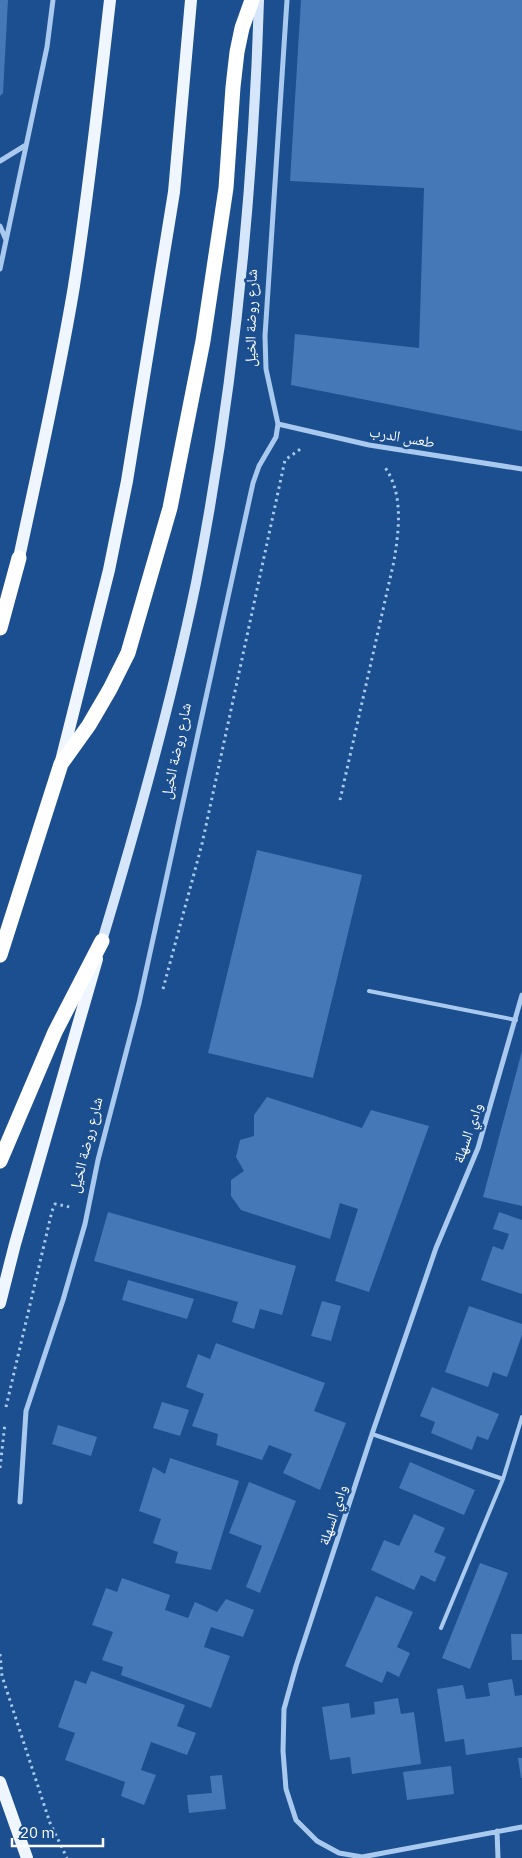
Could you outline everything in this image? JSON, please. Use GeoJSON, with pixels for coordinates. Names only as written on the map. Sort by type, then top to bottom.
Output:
{"type":"FeatureCollection","features":[{"type":"Feature","properties":{"kind":"highway"},"geometry":{"type":"LineString","coordinates":[[0,955],[61,764],[89,725],[128,653],[170,508],[203,341],[226,188],[237,52],[242,28],[252,0]]}},
{"type":"Feature","properties":{"kind":"highway"},"geometry":{"type":"LineString","coordinates":[[0,591],[19,558]]}},
{"type":"Feature","properties":{"kind":"highway"},"geometry":{"type":"LineString","coordinates":[[0,628],[19,558]]}},
{"type":"Feature","properties":{"kind":"highway"},"geometry":{"type":"LineString","coordinates":[[0,1161],[56,1032],[102,941]]}},
{"type":"Feature","properties":{"kind":"main road"},"geometry":{"type":"LineString","coordinates":[[19,558],[50,415],[74,287],[94,148],[110,0]]}},
{"type":"Feature","properties":{"kind":"main road"},"geometry":{"type":"LineString","coordinates":[[61,764],[109,570],[128,481],[174,192],[191,0]]}},
{"type":"Feature","properties":{"kind":"main road"},"geometry":{"type":"LineString","coordinates":[[0,1303],[15,1244],[102,941]]}},
{"type":"Feature","properties":{"kind":"main road"},"geometry":{"type":"LineString","coordinates":[[0,1782],[28,1858]]}},
{"type":"Feature","properties":{"kind":"street"},"geometry":{"type":"LineString","coordinates":[[0,269],[47,47],[52,0]]}},
{"type":"Feature","properties":{"kind":"street","name":"شارع روضة الخيل"},"geometry":{"type":"LineString","coordinates":[[102,941],[138,822],[169,703],[196,582],[218,461],[235,339],[248,216],[256,93],[259,0]]}},
{"type":"Feature","properties":{"kind":"street","name":"شارع روضة الخيل"},"geometry":{"type":"LineString","coordinates":[[20,1502],[26,1411],[64,1300],[85,1224],[98,1160],[139,1003],[253,483],[259,466],[276,437],[278,424],[266,369],[265,336],[286,0]]}},
{"type":"Feature","properties":{"kind":"street"},"geometry":{"type":"LineString","coordinates":[[0,161],[26,145]]}},
{"type":"Feature","properties":{"kind":"street"},"geometry":{"type":"LineString","coordinates":[[0,226],[6,240]]}},
{"type":"Feature","properties":{"kind":"street","name":"طعس الدرب"},"geometry":{"type":"LineString","coordinates":[[278,424],[369,445],[522,470]]}},
{"type":"Feature","properties":{"kind":"street","name":"وادي السهلة"},"geometry":{"type":"LineString","coordinates":[[522,995],[478,1148],[436,1248],[372,1434],[296,1666],[284,1709],[283,1751],[286,1789],[296,1820],[317,1841],[339,1853],[362,1856],[522,1827]]}},
{"type":"Feature","properties":{"kind":"street"},"geometry":{"type":"LineString","coordinates":[[497,1831],[498,1858]]}},
{"type":"Feature","properties":{"kind":"lane"},"geometry":{"type":"LineString","coordinates":[[369,991],[516,1020]]}},
{"type":"Feature","properties":{"kind":"lane"},"geometry":{"type":"LineString","coordinates":[[441,1628],[503,1479],[522,1417]]}},
{"type":"Feature","properties":{"kind":"lane"},"geometry":{"type":"LineString","coordinates":[[372,1434],[503,1479]]}},
{"type":"Feature","properties":{"kind":"path"},"geometry":{"type":"LineString","coordinates":[[340,800],[394,561],[399,531],[398,500],[387,470],[369,445]]}},
{"type":"Feature","properties":{"kind":"path"},"geometry":{"type":"LineString","coordinates":[[0,1654],[2,1676],[50,1822],[67,1858]]}},
{"type":"Feature","properties":{"kind":"building"},"geometry":{"type":"Polygon","coordinates":[[[0,0],[8,0],[3,93],[0,96],[0,0]]]}},
{"type":"Feature","properties":{"kind":"building"},"geometry":{"type":"Polygon","coordinates":[[[301,0],[522,0],[522,431],[291,385],[295,334],[419,348],[424,188],[290,181],[301,0]]]}},
{"type":"Feature","properties":{"kind":"building"},"geometry":{"type":"Polygon","coordinates":[[[257,850],[362,875],[313,1078],[208,1053],[257,850]]]}},
{"type":"Feature","properties":{"kind":"building"},"geometry":{"type":"Polygon","coordinates":[[[522,1051],[522,1206],[483,1197],[522,1051]]]}},
{"type":"Feature","properties":{"kind":"building"},"geometry":{"type":"Polygon","coordinates":[[[267,1097],[362,1128],[371,1110],[429,1126],[369,1292],[335,1281],[358,1209],[340,1203],[330,1239],[241,1210],[231,1196],[231,1180],[244,1171],[236,1157],[240,1140],[254,1136],[254,1115],[267,1097]]]}},
{"type":"Feature","properties":{"kind":"building"},"geometry":{"type":"Polygon","coordinates":[[[108,1212],[296,1266],[282,1315],[260,1309],[254,1329],[232,1322],[238,1302],[94,1261],[108,1212]]]}},
{"type":"Feature","properties":{"kind":"building"},"geometry":{"type":"Polygon","coordinates":[[[499,1212],[522,1220],[522,1294],[481,1280],[493,1246],[503,1250],[509,1234],[493,1229],[499,1212]]]}},
{"type":"Feature","properties":{"kind":"building"},"geometry":{"type":"Polygon","coordinates":[[[128,1280],[194,1299],[187,1319],[122,1300],[128,1280]]]}},
{"type":"Feature","properties":{"kind":"building"},"geometry":{"type":"Polygon","coordinates":[[[322,1301],[341,1306],[331,1341],[311,1336],[322,1301]]]}},
{"type":"Feature","properties":{"kind":"building"},"geometry":{"type":"Polygon","coordinates":[[[469,1306],[522,1324],[522,1335],[507,1377],[493,1372],[488,1387],[445,1372],[469,1306]]]}},
{"type":"Feature","properties":{"kind":"building"},"geometry":{"type":"Polygon","coordinates":[[[216,1343],[325,1383],[314,1411],[346,1423],[320,1490],[283,1473],[292,1454],[269,1445],[262,1460],[216,1445],[218,1434],[192,1426],[204,1394],[186,1387],[198,1354],[210,1359],[216,1343]]]}},
{"type":"Feature","properties":{"kind":"building"},"geometry":{"type":"Polygon","coordinates":[[[432,1387],[499,1414],[488,1440],[477,1436],[472,1450],[431,1433],[435,1422],[420,1416],[432,1387]]]}},
{"type":"Feature","properties":{"kind":"building"},"geometry":{"type":"Polygon","coordinates":[[[162,1402],[189,1410],[180,1436],[153,1428],[162,1402]]]}},
{"type":"Feature","properties":{"kind":"building"},"geometry":{"type":"Polygon","coordinates":[[[58,1425],[97,1437],[91,1456],[52,1444],[58,1425]]]}},
{"type":"Feature","properties":{"kind":"building"},"geometry":{"type":"Polygon","coordinates":[[[170,1458],[239,1481],[211,1570],[175,1563],[178,1552],[153,1543],[161,1519],[139,1511],[153,1467],[165,1474],[170,1458]]]}},
{"type":"Feature","properties":{"kind":"building"},"geometry":{"type":"Polygon","coordinates":[[[410,1462],[475,1490],[464,1515],[399,1488],[410,1462]]]}},
{"type":"Feature","properties":{"kind":"building"},"geometry":{"type":"Polygon","coordinates":[[[249,1482],[296,1501],[260,1593],[246,1587],[262,1546],[229,1533],[249,1482]]]}},
{"type":"Feature","properties":{"kind":"building"},"geometry":{"type":"Polygon","coordinates":[[[414,1514],[445,1528],[434,1552],[446,1557],[435,1582],[421,1575],[414,1590],[371,1570],[384,1540],[399,1546],[414,1514]]]}},
{"type":"Feature","properties":{"kind":"building"},"geometry":{"type":"Polygon","coordinates":[[[480,1563],[508,1573],[470,1669],[442,1658],[480,1563]]]}},
{"type":"Feature","properties":{"kind":"building"},"geometry":{"type":"Polygon","coordinates":[[[122,1578],[170,1595],[165,1610],[188,1618],[195,1602],[217,1612],[226,1599],[254,1610],[243,1637],[211,1627],[204,1647],[230,1656],[211,1708],[121,1675],[123,1667],[102,1660],[113,1632],[92,1625],[106,1588],[117,1592],[122,1578]]]}},
{"type":"Feature","properties":{"kind":"building"},"geometry":{"type":"Polygon","coordinates":[[[376,1596],[413,1612],[397,1647],[410,1653],[399,1677],[387,1671],[382,1683],[345,1666],[376,1596]]]}},
{"type":"Feature","properties":{"kind":"building"},"geometry":{"type":"Polygon","coordinates":[[[511,1634],[522,1634],[522,1660],[512,1660],[511,1634]]]}},
{"type":"Feature","properties":{"kind":"building"},"geometry":{"type":"Polygon","coordinates":[[[91,1671],[185,1705],[177,1726],[196,1733],[187,1755],[151,1742],[141,1770],[156,1775],[144,1805],[121,1796],[125,1782],[65,1760],[75,1733],[58,1727],[75,1680],[86,1684],[91,1671]]]}},
{"type":"Feature","properties":{"kind":"building"},"geometry":{"type":"Polygon","coordinates":[[[512,1679],[515,1696],[522,1695],[522,1747],[466,1755],[464,1739],[445,1742],[437,1689],[463,1685],[466,1699],[490,1696],[488,1683],[512,1679]]]}},
{"type":"Feature","properties":{"kind":"building"},"geometry":{"type":"Polygon","coordinates":[[[398,1698],[401,1714],[414,1712],[421,1764],[352,1774],[350,1757],[330,1760],[322,1707],[349,1703],[351,1718],[375,1714],[374,1702],[398,1698]]]}},
{"type":"Feature","properties":{"kind":"building"},"geometry":{"type":"Polygon","coordinates":[[[518,1758],[522,1758],[522,1778],[521,1778],[518,1758]]]}},
{"type":"Feature","properties":{"kind":"building"},"geometry":{"type":"Polygon","coordinates":[[[451,1766],[454,1794],[407,1800],[403,1772],[451,1766]]]}},
{"type":"Feature","properties":{"kind":"building"},"geometry":{"type":"Polygon","coordinates":[[[222,1775],[226,1809],[189,1813],[187,1795],[212,1793],[210,1776],[222,1775]]]}}]}
